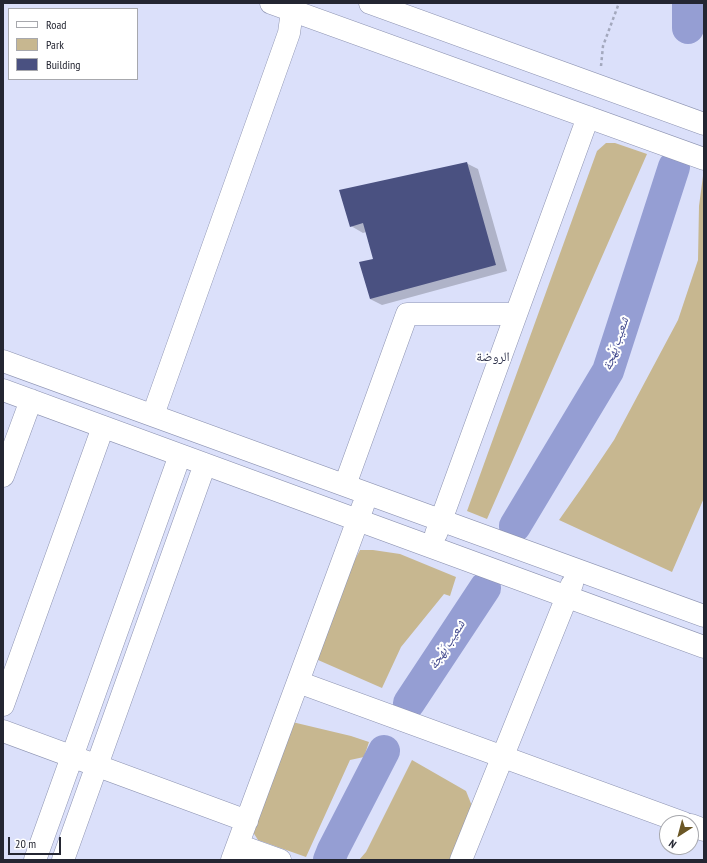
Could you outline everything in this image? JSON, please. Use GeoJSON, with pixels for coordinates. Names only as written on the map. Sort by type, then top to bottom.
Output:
{"type":"FeatureCollection","features":[{"type":"Feature","properties":{"kind":"street"},"geometry":{"type":"LineString","coordinates":[[271,3],[703,158]]}},
{"type":"Feature","properties":{"kind":"street"},"geometry":{"type":"LineString","coordinates":[[370,3],[704,124]]}},
{"type":"Feature","properties":{"kind":"street"},"geometry":{"type":"LineString","coordinates":[[153,415],[290,33],[292,11]]}},
{"type":"Feature","properties":{"kind":"street"},"geometry":{"type":"LineString","coordinates":[[431,547],[588,118]]}},
{"type":"Feature","properties":{"kind":"street"},"geometry":{"type":"LineString","coordinates":[[345,485],[407,314],[516,314]]}},
{"type":"Feature","properties":{"kind":"street"},"geometry":{"type":"LineString","coordinates":[[3,361],[704,616]]}},
{"type":"Feature","properties":{"kind":"street"},"geometry":{"type":"LineString","coordinates":[[4,395],[31,400],[704,647]]}},
{"type":"Feature","properties":{"kind":"street"},"geometry":{"type":"LineString","coordinates":[[3,476],[31,400]]}},
{"type":"Feature","properties":{"kind":"street"},"geometry":{"type":"LineString","coordinates":[[3,705],[103,427]]}},
{"type":"Feature","properties":{"kind":"street"},"geometry":{"type":"LineString","coordinates":[[35,860],[180,455]]}},
{"type":"Feature","properties":{"kind":"street"},"geometry":{"type":"LineString","coordinates":[[63,860],[205,464]]}},
{"type":"Feature","properties":{"kind":"street"},"geometry":{"type":"LineString","coordinates":[[280,860],[235,852],[367,493]]}},
{"type":"Feature","properties":{"kind":"street"},"geometry":{"type":"LineString","coordinates":[[461,860],[566,596],[579,570]]}},
{"type":"Feature","properties":{"kind":"street"},"geometry":{"type":"LineString","coordinates":[[298,682],[662,815]]}},
{"type":"Feature","properties":{"kind":"street"},"geometry":{"type":"LineString","coordinates":[[3,732],[247,821]]}},
{"type":"Feature","properties":{"kind":"path"},"geometry":{"type":"LineString","coordinates":[[599,86],[603,46],[619,3]]}},
{"type":"Feature","properties":{"kind":"green space"},"geometry":{"type":"Polygon","coordinates":[[[606,143],[615,143],[647,154],[487,519],[467,511],[597,151],[606,143]]]}},
{"type":"Feature","properties":{"kind":"green space"},"geometry":{"type":"Polygon","coordinates":[[[703,176],[704,498],[672,572],[559,520],[614,440],[678,320],[698,260],[699,206],[703,176]]]}},
{"type":"Feature","properties":{"kind":"green space"},"geometry":{"type":"Polygon","coordinates":[[[360,550],[373,550],[400,554],[456,577],[450,596],[444,594],[401,647],[382,688],[318,660],[322,623],[360,550]]]}},
{"type":"Feature","properties":{"kind":"green space"},"geometry":{"type":"Polygon","coordinates":[[[288,721],[351,736],[369,742],[364,757],[350,760],[306,857],[258,840],[251,829],[288,721]]]}},
{"type":"Feature","properties":{"kind":"green space"},"geometry":{"type":"Polygon","coordinates":[[[412,760],[466,791],[472,806],[451,860],[359,860],[366,852],[412,760]]]}},
{"type":"Feature","properties":{"kind":"building"},"geometry":{"type":"Polygon","coordinates":[[[467,162],[496,265],[370,299],[359,262],[373,259],[363,223],[350,227],[339,190],[467,162]]]}},
{"type":"Feature","properties":{"kind":"waterway","name":"شعيب بَهْجة"},"geometry":{"type":"LineString","coordinates":[[688,3],[688,28]]}},
{"type":"Feature","properties":{"kind":"waterway","name":"شعيب بَهْجة"},"geometry":{"type":"LineString","coordinates":[[515,526],[608,371],[674,167]]}},
{"type":"Feature","properties":{"kind":"waterway","name":"شعيب بَهْجة"},"geometry":{"type":"LineString","coordinates":[[409,703],[485,588]]}},
{"type":"Feature","properties":{"kind":"waterway","name":"شعيب بَهْجة"},"geometry":{"type":"LineString","coordinates":[[329,860],[384,751]]}},
{"type":"Feature","properties":{"kind":"district","name":"الروضة"},"geometry":{"type":"Point","coordinates":[493,357]}}]}
